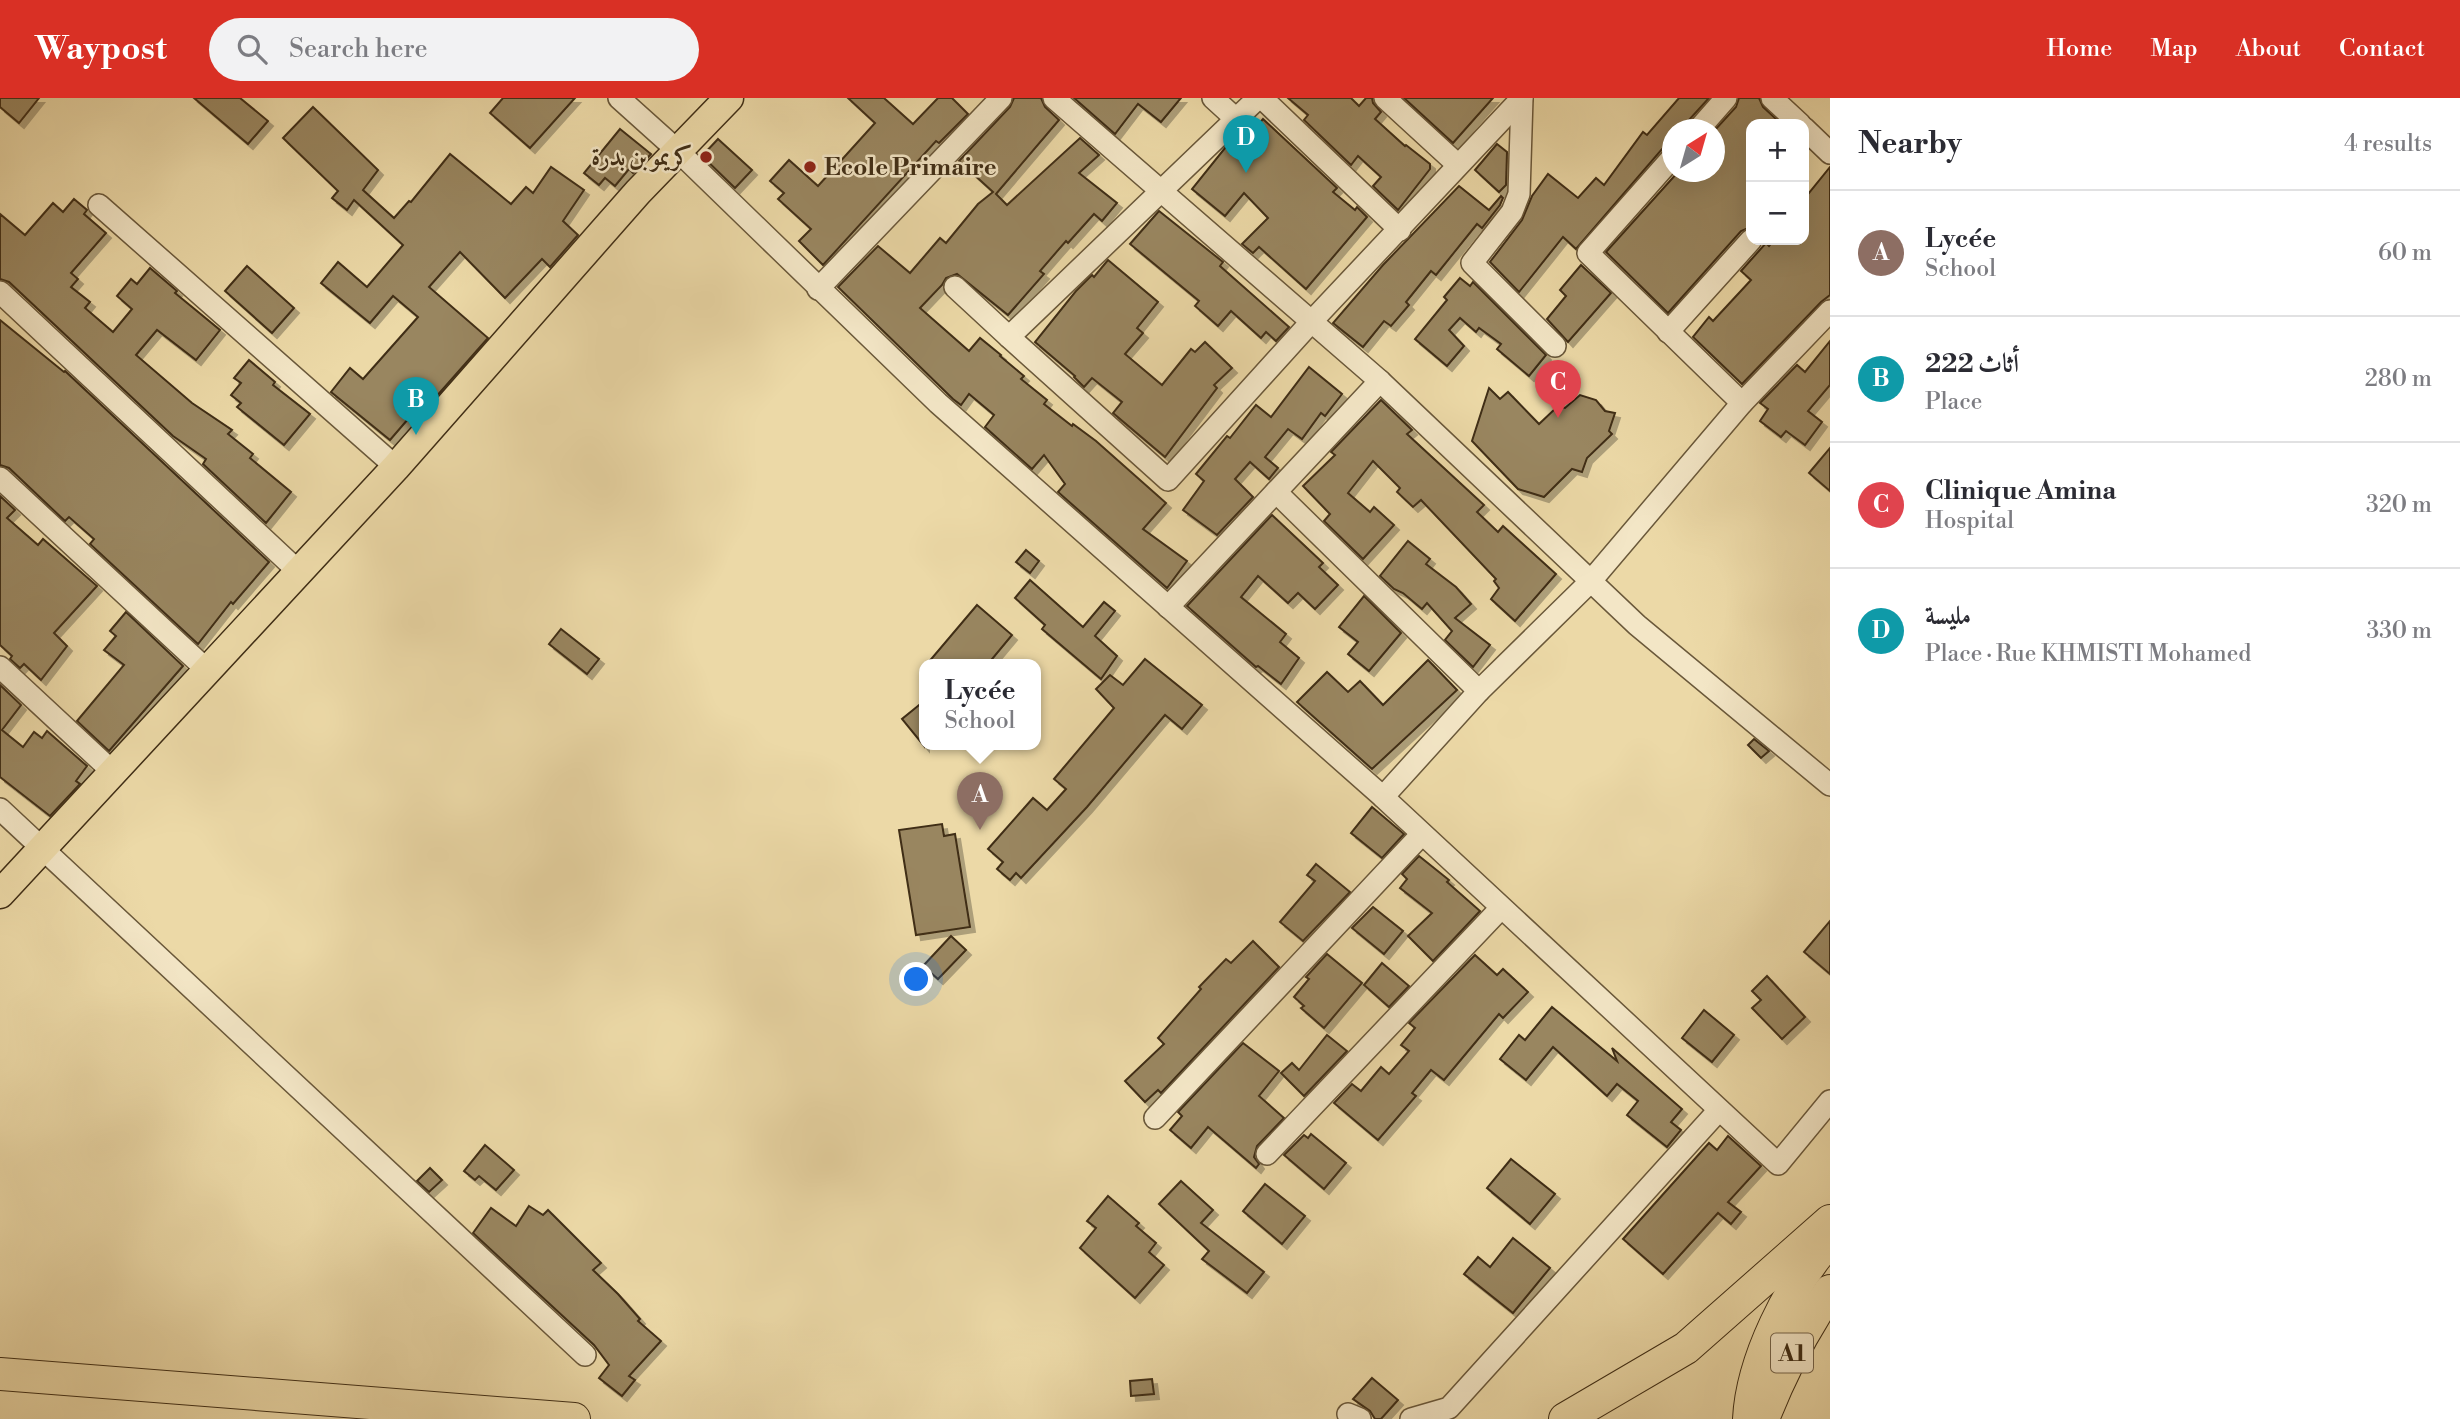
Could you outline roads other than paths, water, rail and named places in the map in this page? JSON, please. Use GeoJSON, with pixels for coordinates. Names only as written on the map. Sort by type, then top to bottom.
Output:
{"type":"FeatureCollection","features":[{"type":"Feature","properties":{"kind":"highway"},"geometry":{"type":"LineString","coordinates":[[1565,1419],[1686,1348],[1830,1221]]}},
{"type":"Feature","properties":{"kind":"highway"},"geometry":{"type":"LineString","coordinates":[[1749,1419],[1756,1370],[1782,1310],[1830,1240]]}},
{"type":"Feature","properties":{"kind":"highway","name":"A1"},"geometry":{"type":"LineString","coordinates":[[1763,1419],[1778,1380],[1803,1331],[1830,1291]]}},
{"type":"Feature","properties":{"kind":"highway"},"geometry":{"type":"LineString","coordinates":[[0,1374],[574,1419]]}},
{"type":"Feature","properties":{"kind":"main road"},"geometry":{"type":"LineString","coordinates":[[0,894],[396,467],[638,192],[729,98]]}},
{"type":"Feature","properties":{"kind":"street"},"geometry":{"type":"LineString","coordinates":[[620,98],[678,150],[938,403],[1383,797],[1778,1164],[1830,1101]]}},
{"type":"Feature","properties":{"kind":"street"},"geometry":{"type":"LineString","coordinates":[[818,289],[1001,98]]}},
{"type":"Feature","properties":{"kind":"street"},"geometry":{"type":"LineString","coordinates":[[1054,98],[1380,381],[1637,625],[1830,785]]}},
{"type":"Feature","properties":{"kind":"street"},"geometry":{"type":"LineString","coordinates":[[1213,98],[1236,119]]}},
{"type":"Feature","properties":{"kind":"street"},"geometry":{"type":"LineString","coordinates":[[1009,337],[1260,98],[1400,230]]}},
{"type":"Feature","properties":{"kind":"street"},"geometry":{"type":"LineString","coordinates":[[1385,98],[1458,165]]}},
{"type":"Feature","properties":{"kind":"street"},"geometry":{"type":"LineString","coordinates":[[955,287],[1168,480],[1312,321],[1522,98]]}},
{"type":"Feature","properties":{"kind":"street"},"geometry":{"type":"LineString","coordinates":[[1522,98],[1519,194],[1512,212],[1472,263],[1555,346]]}},
{"type":"Feature","properties":{"kind":"street"},"geometry":{"type":"LineString","coordinates":[[1708,119],[1726,98]]}},
{"type":"Feature","properties":{"kind":"street"},"geometry":{"type":"LineString","coordinates":[[1772,98],[1795,119]]}},
{"type":"Feature","properties":{"kind":"street"},"geometry":{"type":"LineString","coordinates":[[1809,133],[1830,153]]}},
{"type":"Feature","properties":{"kind":"street"},"geometry":{"type":"LineString","coordinates":[[1662,169],[1588,253],[1742,402]]}},
{"type":"Feature","properties":{"kind":"street"},"geometry":{"type":"LineString","coordinates":[[99,205],[396,467]]}},
{"type":"Feature","properties":{"kind":"street"},"geometry":{"type":"LineString","coordinates":[[1668,332],[1746,245]]}},
{"type":"Feature","properties":{"kind":"street"},"geometry":{"type":"LineString","coordinates":[[0,292],[299,572]]}},
{"type":"Feature","properties":{"kind":"street"},"geometry":{"type":"LineString","coordinates":[[1383,797],[1479,691],[1590,582],[1742,402],[1830,311]]}},
{"type":"Feature","properties":{"kind":"street"},"geometry":{"type":"LineString","coordinates":[[1168,607],[1380,381]]}},
{"type":"Feature","properties":{"kind":"street"},"geometry":{"type":"LineString","coordinates":[[0,478],[207,670]]}},
{"type":"Feature","properties":{"kind":"street"},"geometry":{"type":"LineString","coordinates":[[1276,492],[1479,691]]}},
{"type":"Feature","properties":{"kind":"street"},"geometry":{"type":"LineString","coordinates":[[0,667],[113,772]]}},
{"type":"Feature","properties":{"kind":"street"},"geometry":{"type":"LineString","coordinates":[[4,822],[43,848],[585,1355]]}},
{"type":"Feature","properties":{"kind":"street"},"geometry":{"type":"LineString","coordinates":[[1155,1118],[1422,834]]}},
{"type":"Feature","properties":{"kind":"street"},"geometry":{"type":"LineString","coordinates":[[1267,1154],[1502,908]]}},
{"type":"Feature","properties":{"kind":"street"},"geometry":{"type":"LineString","coordinates":[[1411,1419],[1449,1408],[1719,1110]]}},
{"type":"Feature","properties":{"kind":"place","name":"كريمو بن بدرة"},"geometry":{"type":"Point","coordinates":[706,157]}},
{"type":"Feature","properties":{"kind":"place","name":"Ecole Primaire"},"geometry":{"type":"Point","coordinates":[810,167]}},
{"type":"Feature","properties":{"kind":"place","name":"مليسة"},"geometry":{"type":"Point","coordinates":[1246,173]}},
{"type":"Feature","properties":{"kind":"place","name":"Clinique Amina"},"geometry":{"type":"Point","coordinates":[1558,418]}},
{"type":"Feature","properties":{"kind":"place","name":"أثاث 222"},"geometry":{"type":"Point","coordinates":[416,435]}},
{"type":"Feature","properties":{"kind":"place","name":"Lycée"},"geometry":{"type":"Point","coordinates":[980,830]}}]}
